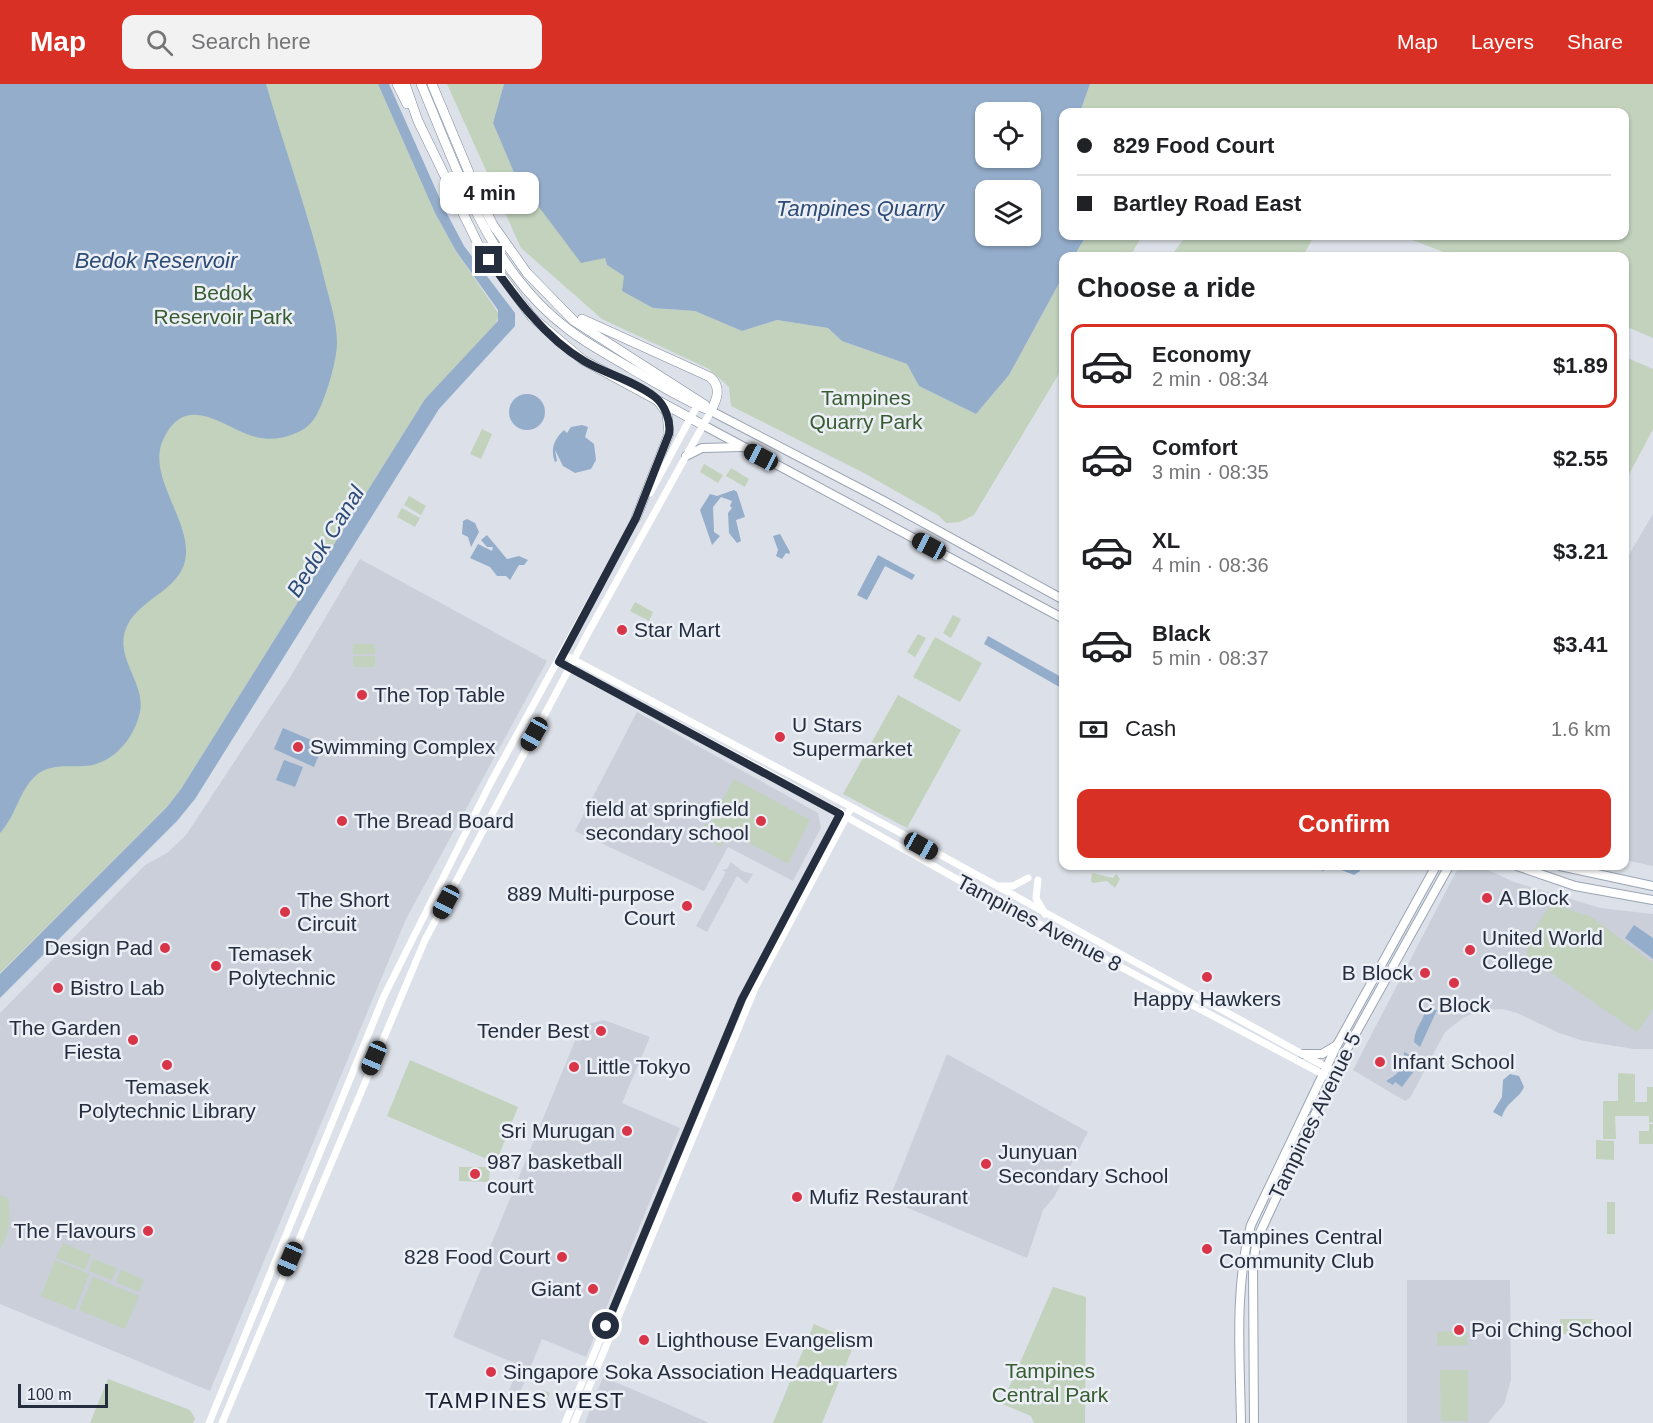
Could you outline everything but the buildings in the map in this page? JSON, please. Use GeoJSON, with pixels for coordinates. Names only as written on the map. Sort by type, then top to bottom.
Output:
{"type":"FeatureCollection","features":[{"type":"Feature","properties":{"kind":"highway"},"geometry":{"type":"LineString","coordinates":[[397,84],[418,121],[478,244],[532,316],[583,360],[656,397],[703,425]]}},
{"type":"Feature","properties":{"kind":"highway"},"geometry":{"type":"LineString","coordinates":[[405,84],[418,121]]}},
{"type":"Feature","properties":{"kind":"highway"},"geometry":{"type":"LineString","coordinates":[[422,84],[485,230],[504,259],[546,310],[582,339],[697,406],[711,411]]}},
{"type":"Feature","properties":{"kind":"highway"},"geometry":{"type":"LineString","coordinates":[[432,84],[493,225],[527,273],[574,321],[605,343],[700,400],[711,411]]}},
{"type":"Feature","properties":{"kind":"highway"},"geometry":{"type":"LineString","coordinates":[[527,273],[591,325],[710,377],[715,381],[718,393],[711,411]]}},
{"type":"Feature","properties":{"kind":"highway"},"geometry":{"type":"LineString","coordinates":[[636,518],[670,429],[667,412],[656,397]]}},
{"type":"Feature","properties":{"kind":"main road"},"geometry":{"type":"LineString","coordinates":[[711,411],[882,500],[1059,597]]}},
{"type":"Feature","properties":{"kind":"main road"},"geometry":{"type":"LineString","coordinates":[[703,425],[1059,616]]}},
{"type":"Feature","properties":{"kind":"main road"},"geometry":{"type":"LineString","coordinates":[[686,456],[702,448],[742,447]]}},
{"type":"Feature","properties":{"kind":"main road","name":"Tampines Avenue 5"},"geometry":{"type":"LineString","coordinates":[[1254,1423],[1253,1264],[1262,1225],[1329,1073],[1337,1045],[1432,870]]}},
{"type":"Feature","properties":{"kind":"main road","name":"Tampines Avenue 5"},"geometry":{"type":"LineString","coordinates":[[1241,1423],[1240,1287],[1244,1250],[1251,1225],[1329,1073],[1446,870]]}},
{"type":"Feature","properties":{"kind":"main road"},"geometry":{"type":"LineString","coordinates":[[1529,870],[1575,886],[1653,900]]}},
{"type":"Feature","properties":{"kind":"main road"},"geometry":{"type":"LineString","coordinates":[[1579,870],[1653,886]]}},
{"type":"Feature","properties":{"kind":"main road"},"geometry":{"type":"LineString","coordinates":[[1303,1054],[1322,1054],[1337,1045]]}},
{"type":"Feature","properties":{"kind":"street"},"geometry":{"type":"LineString","coordinates":[[208,1423],[396,971],[491,782],[559,662],[697,406]]}},
{"type":"Feature","properties":{"kind":"street"},"geometry":{"type":"LineString","coordinates":[[222,1423],[408,975],[504,789],[711,411]]}},
{"type":"Feature","properties":{"kind":"street"},"geometry":{"type":"LineString","coordinates":[[584,615],[588,620],[595,620]]}},
{"type":"Feature","properties":{"kind":"street","name":"Tampines Avenue 8"},"geometry":{"type":"LineString","coordinates":[[563,654],[654,700],[1303,1054],[1329,1073]]}},
{"type":"Feature","properties":{"kind":"street","name":"Tampines Avenue 8"},"geometry":{"type":"LineString","coordinates":[[559,662],[843,816],[1329,1073]]}},
{"type":"Feature","properties":{"kind":"street"},"geometry":{"type":"LineString","coordinates":[[649,710],[654,700]]}},
{"type":"Feature","properties":{"kind":"street"},"geometry":{"type":"LineString","coordinates":[[491,782],[494,787],[504,789]]}},
{"type":"Feature","properties":{"kind":"street"},"geometry":{"type":"LineString","coordinates":[[574,1423],[753,993],[848,806]]}},
{"type":"Feature","properties":{"kind":"street"},"geometry":{"type":"LineString","coordinates":[[565,1423],[742,999],[843,816]]}},
{"type":"Feature","properties":{"kind":"street"},"geometry":{"type":"LineString","coordinates":[[992,886],[1009,887],[1028,878]]}},
{"type":"Feature","properties":{"kind":"street"},"geometry":{"type":"LineString","coordinates":[[1038,880],[1036,898],[1046,915]]}},
{"type":"Feature","properties":{"kind":"street"},"geometry":{"type":"LineString","coordinates":[[396,971],[403,970],[408,975]]}},
{"type":"Feature","properties":{"kind":"street"},"geometry":{"type":"LineString","coordinates":[[264,1288],[269,1288],[281,1280]]}},
{"type":"Feature","properties":{"kind":"street"},"geometry":{"type":"LineString","coordinates":[[225,1382],[238,1386]]}},
{"type":"Feature","properties":{"kind":"shaded area"},"geometry":{"type":"Polygon","coordinates":[[[1653,514],[1653,866],[1629,861],[1629,555],[1653,514]]]}},
{"type":"Feature","properties":{"kind":"shaded area","name":"Temasek Polytechnic"},"geometry":{"type":"Polygon","coordinates":[[[360,559],[547,661],[406,919],[210,1391],[0,1304],[0,1013],[145,865],[167,853],[186,835],[289,679],[360,559]]]}},
{"type":"Feature","properties":{"kind":"shaded area"},"geometry":{"type":"Polygon","coordinates":[[[637,712],[818,813],[821,828],[793,881],[728,847],[704,891],[575,831],[637,712]]]}},
{"type":"Feature","properties":{"kind":"shaded area"},"geometry":{"type":"Polygon","coordinates":[[[731,862],[742,871],[753,874],[747,884],[737,876],[707,932],[696,926],[726,872],[722,870],[727,869],[731,862]]]}},
{"type":"Feature","properties":{"kind":"shaded area"},"geometry":{"type":"Polygon","coordinates":[[[1457,870],[1488,870],[1514,882],[1600,908],[1653,914],[1653,1049],[1634,1049],[1584,1041],[1559,1033],[1517,1013],[1502,1009],[1480,1010],[1463,1018],[1445,1032],[1410,1098],[1405,1101],[1353,1070],[1457,870]]]}},
{"type":"Feature","properties":{"kind":"shaded area"},"geometry":{"type":"Polygon","coordinates":[[[604,1020],[650,1037],[622,1103],[680,1128],[586,1357],[542,1339],[515,1405],[505,1401],[519,1365],[453,1337],[577,1036],[588,1024],[604,1020]]]}},
{"type":"Feature","properties":{"kind":"shaded area","name":"Junyuan Secondary School"},"geometry":{"type":"Polygon","coordinates":[[[947,1054],[1088,1132],[1054,1197],[1043,1210],[1027,1258],[889,1200],[947,1054]]]}},
{"type":"Feature","properties":{"kind":"shaded area","name":"Poi Ching School"},"geometry":{"type":"Polygon","coordinates":[[[1407,1280],[1510,1280],[1511,1380],[1504,1404],[1488,1423],[1407,1423],[1407,1280]]]}},
{"type":"Feature","properties":{"kind":"shaded area"},"geometry":{"type":"Polygon","coordinates":[[[603,1377],[660,1401],[709,1423],[585,1423],[603,1377]]]}},
{"type":"Feature","properties":{"kind":"green space","name":"Bedok Reservoir Park"},"geometry":{"type":"Polygon","coordinates":[[[0,84],[378,84],[435,213],[456,251],[499,314],[496,324],[425,399],[181,789],[167,807],[0,973],[0,84]]]}},
{"type":"Feature","properties":{"kind":"green space","name":"Tampines Quarry Park"},"geometry":{"type":"Polygon","coordinates":[[[447,84],[504,84],[493,123],[515,175],[539,205],[599,258],[605,258],[607,265],[625,276],[637,299],[653,308],[695,311],[742,331],[777,320],[828,328],[842,341],[907,364],[919,386],[976,414],[1009,375],[1059,283],[1059,374],[974,515],[960,522],[946,523],[938,515],[864,473],[731,406],[729,387],[709,369],[602,319],[521,248],[447,84]]]}},
{"type":"Feature","properties":{"kind":"green space"},"geometry":{"type":"Polygon","coordinates":[[[1090,84],[1653,84],[1653,338],[1629,328],[1629,252],[1444,252],[1412,240],[1629,240],[1629,108],[1081,108],[1090,84]]]}},
{"type":"Feature","properties":{"kind":"green space"},"geometry":{"type":"Polygon","coordinates":[[[1084,240],[1140,240],[1132,252],[1076,252],[1084,240]]]}},
{"type":"Feature","properties":{"kind":"green space"},"geometry":{"type":"Polygon","coordinates":[[[1183,240],[1312,240],[1305,252],[1174,252],[1183,240]]]}},
{"type":"Feature","properties":{"kind":"green space"},"geometry":{"type":"Polygon","coordinates":[[[1629,359],[1653,369],[1653,429],[1629,474],[1629,359]]]}},
{"type":"Feature","properties":{"kind":"green space"},"geometry":{"type":"Polygon","coordinates":[[[482,429],[492,434],[481,459],[470,454],[482,429]]]}},
{"type":"Feature","properties":{"kind":"green space"},"geometry":{"type":"Polygon","coordinates":[[[704,464],[723,475],[718,483],[700,472],[704,464]]]}},
{"type":"Feature","properties":{"kind":"green space"},"geometry":{"type":"Polygon","coordinates":[[[731,468],[749,479],[745,487],[726,476],[731,468]]]}},
{"type":"Feature","properties":{"kind":"green space"},"geometry":{"type":"Polygon","coordinates":[[[409,496],[426,506],[421,515],[404,505],[409,496]]]}},
{"type":"Feature","properties":{"kind":"green space"},"geometry":{"type":"Polygon","coordinates":[[[402,508],[420,518],[415,527],[397,517],[402,508]]]}},
{"type":"Feature","properties":{"kind":"green space"},"geometry":{"type":"Polygon","coordinates":[[[635,602],[653,612],[649,621],[630,611],[635,602]]]}},
{"type":"Feature","properties":{"kind":"green space"},"geometry":{"type":"Polygon","coordinates":[[[953,615],[961,619],[951,638],[943,633],[953,615]]]}},
{"type":"Feature","properties":{"kind":"green space"},"geometry":{"type":"Polygon","coordinates":[[[918,634],[926,638],[915,657],[907,652],[918,634]]]}},
{"type":"Feature","properties":{"kind":"green space"},"geometry":{"type":"Polygon","coordinates":[[[935,637],[982,663],[960,702],[913,677],[935,637]]]}},
{"type":"Feature","properties":{"kind":"green space"},"geometry":{"type":"Polygon","coordinates":[[[353,644],[375,644],[375,654],[353,654],[353,644]]]}},
{"type":"Feature","properties":{"kind":"green space"},"geometry":{"type":"Polygon","coordinates":[[[353,656],[375,656],[375,667],[353,667],[353,656]]]}},
{"type":"Feature","properties":{"kind":"green space"},"geometry":{"type":"Polygon","coordinates":[[[898,695],[961,730],[907,828],[843,794],[898,695]]]}},
{"type":"Feature","properties":{"kind":"green space","name":"field at springfield secondary school"},"geometry":{"type":"Polygon","coordinates":[[[734,779],[810,820],[788,864],[711,822],[734,779]]]}},
{"type":"Feature","properties":{"kind":"green space"},"geometry":{"type":"Polygon","coordinates":[[[705,823],[727,835],[721,847],[699,835],[705,823]]]}},
{"type":"Feature","properties":{"kind":"green space"},"geometry":{"type":"Polygon","coordinates":[[[1092,873],[1113,878],[1116,874],[1120,879],[1115,888],[1107,881],[1093,883],[1092,873]]]}},
{"type":"Feature","properties":{"kind":"green space"},"geometry":{"type":"Polygon","coordinates":[[[1553,901],[1572,911],[1590,916],[1653,963],[1653,1009],[1637,1032],[1527,956],[1528,938],[1553,901]]]}},
{"type":"Feature","properties":{"kind":"green space"},"geometry":{"type":"Polygon","coordinates":[[[410,1060],[518,1107],[496,1163],[387,1116],[410,1060]]]}},
{"type":"Feature","properties":{"kind":"green space"},"geometry":{"type":"Polygon","coordinates":[[[1618,1073],[1635,1074],[1635,1102],[1647,1102],[1647,1087],[1653,1087],[1653,1123],[1649,1122],[1649,1116],[1615,1116],[1616,1139],[1603,1139],[1603,1101],[1618,1101],[1618,1073]]]}},
{"type":"Feature","properties":{"kind":"green space"},"geometry":{"type":"Polygon","coordinates":[[[1649,1124],[1653,1124],[1653,1144],[1639,1144],[1639,1131],[1649,1131],[1649,1124]]]}},
{"type":"Feature","properties":{"kind":"green space"},"geometry":{"type":"Polygon","coordinates":[[[1596,1140],[1614,1141],[1614,1160],[1596,1159],[1596,1140]]]}},
{"type":"Feature","properties":{"kind":"green space","name":"987 basketball court"},"geometry":{"type":"Polygon","coordinates":[[[459,1167],[490,1167],[489,1182],[459,1181],[459,1167]]]}},
{"type":"Feature","properties":{"kind":"green space"},"geometry":{"type":"Polygon","coordinates":[[[0,1195],[8,1198],[9,1218],[8,1231],[0,1249],[0,1195]]]}},
{"type":"Feature","properties":{"kind":"green space"},"geometry":{"type":"Polygon","coordinates":[[[1607,1202],[1615,1202],[1615,1234],[1607,1234],[1607,1202]]]}},
{"type":"Feature","properties":{"kind":"green space"},"geometry":{"type":"Polygon","coordinates":[[[63,1243],[91,1255],[85,1270],[56,1258],[63,1243]]]}},
{"type":"Feature","properties":{"kind":"green space"},"geometry":{"type":"Polygon","coordinates":[[[93,1259],[117,1268],[112,1280],[89,1271],[93,1259]]]}},
{"type":"Feature","properties":{"kind":"green space"},"geometry":{"type":"Polygon","coordinates":[[[55,1260],[89,1274],[75,1310],[41,1296],[55,1260]]]}},
{"type":"Feature","properties":{"kind":"green space"},"geometry":{"type":"Polygon","coordinates":[[[121,1270],[144,1280],[139,1292],[116,1282],[121,1270]]]}},
{"type":"Feature","properties":{"kind":"green space"},"geometry":{"type":"Polygon","coordinates":[[[93,1277],[139,1296],[125,1329],[79,1310],[93,1277]]]}},
{"type":"Feature","properties":{"kind":"green space","name":"Tampines Central Park"},"geometry":{"type":"Polygon","coordinates":[[[1053,1287],[1086,1297],[1085,1423],[1034,1423],[1031,1416],[1002,1404],[1053,1287]]]}},
{"type":"Feature","properties":{"kind":"green space"},"geometry":{"type":"Polygon","coordinates":[[[1560,1319],[1596,1319],[1596,1334],[1560,1334],[1560,1319]]]}},
{"type":"Feature","properties":{"kind":"green space"},"geometry":{"type":"Polygon","coordinates":[[[814,1324],[855,1342],[822,1423],[773,1423],[814,1324]]]}},
{"type":"Feature","properties":{"kind":"green space"},"geometry":{"type":"Polygon","coordinates":[[[1467,1331],[1467,1345],[1437,1346],[1437,1332],[1467,1331]]]}},
{"type":"Feature","properties":{"kind":"green space"},"geometry":{"type":"Polygon","coordinates":[[[1440,1370],[1468,1370],[1468,1421],[1441,1421],[1440,1370]]]}},
{"type":"Feature","properties":{"kind":"green space"},"geometry":{"type":"Polygon","coordinates":[[[108,1379],[190,1410],[195,1419],[193,1423],[90,1423],[108,1379]]]}},
{"type":"Feature","properties":{"kind":"green space"},"geometry":{"type":"Polygon","coordinates":[[[542,1390],[550,1393],[544,1409],[535,1405],[542,1390]]]}},
{"type":"Feature","properties":{"kind":"water","name":"Bedok Reservoir"},"geometry":{"type":"Polygon","coordinates":[[[0,84],[266,84],[319,257],[335,320],[337,350],[328,388],[316,416],[300,431],[278,438],[260,438],[206,416],[194,415],[183,417],[172,425],[163,440],[159,453],[160,467],[181,526],[186,554],[184,566],[178,576],[135,614],[124,636],[126,658],[141,701],[133,732],[121,748],[105,761],[85,766],[55,767],[39,773],[27,786],[0,833],[0,84]]]}},
{"type":"Feature","properties":{"kind":"water"},"geometry":{"type":"Polygon","coordinates":[[[378,84],[389,84],[444,208],[464,246],[515,313],[515,326],[439,409],[195,799],[177,821],[0,998],[0,974],[167,807],[181,789],[425,399],[498,321],[498,310],[456,251],[435,213],[378,84]]]}},
{"type":"Feature","properties":{"kind":"water","name":"Tampines Quarry"},"geometry":{"type":"Polygon","coordinates":[[[504,84],[1090,84],[1081,108],[1059,108],[1059,240],[1084,240],[1076,252],[1059,252],[1059,283],[1009,375],[976,414],[919,386],[907,364],[842,341],[828,328],[777,320],[742,331],[695,311],[653,308],[622,291],[624,276],[607,265],[605,258],[581,263],[515,175],[493,123],[504,84]]]}},
{"type":"Feature","properties":{"kind":"water"},"geometry":{"type":"Polygon","coordinates":[[[527,394],[539,400],[545,412],[539,424],[527,430],[515,424],[509,412],[515,400],[527,394]]]}},
{"type":"Feature","properties":{"kind":"water"},"geometry":{"type":"Polygon","coordinates":[[[582,425],[588,427],[585,437],[594,444],[596,460],[591,469],[575,473],[563,466],[555,450],[557,461],[555,462],[553,449],[555,441],[564,430],[567,433],[571,427],[582,425]]]}},
{"type":"Feature","properties":{"kind":"water"},"geometry":{"type":"Polygon","coordinates":[[[734,490],[737,492],[745,517],[736,520],[741,541],[737,543],[729,533],[728,513],[732,508],[730,506],[732,501],[721,497],[713,507],[714,532],[720,536],[712,545],[700,510],[710,494],[717,496],[734,490]]]}},
{"type":"Feature","properties":{"kind":"water"},"geometry":{"type":"Polygon","coordinates":[[[467,519],[475,523],[479,532],[471,547],[468,537],[462,534],[463,521],[467,519]]]}},
{"type":"Feature","properties":{"kind":"water"},"geometry":{"type":"Polygon","coordinates":[[[780,534],[790,552],[786,553],[782,559],[776,556],[778,550],[773,536],[780,534]]]}},
{"type":"Feature","properties":{"kind":"water"},"geometry":{"type":"Polygon","coordinates":[[[487,535],[507,559],[519,556],[528,560],[524,565],[519,565],[510,580],[506,576],[497,576],[490,567],[470,558],[478,544],[492,551],[493,547],[487,547],[481,540],[487,535]]]}},
{"type":"Feature","properties":{"kind":"water"},"geometry":{"type":"Polygon","coordinates":[[[878,555],[915,575],[912,580],[885,566],[867,600],[857,595],[878,555]]]}},
{"type":"Feature","properties":{"kind":"water"},"geometry":{"type":"Polygon","coordinates":[[[988,636],[1059,676],[1059,687],[984,644],[988,636]]]}},
{"type":"Feature","properties":{"kind":"water","name":"Swimming Complex"},"geometry":{"type":"Polygon","coordinates":[[[283,728],[323,745],[314,767],[274,749],[283,728]]]}},
{"type":"Feature","properties":{"kind":"water"},"geometry":{"type":"Polygon","coordinates":[[[284,760],[303,767],[295,787],[276,780],[284,760]]]}},
{"type":"Feature","properties":{"kind":"water"},"geometry":{"type":"Polygon","coordinates":[[[1342,870],[1360,870],[1354,875],[1342,870]]]}},
{"type":"Feature","properties":{"kind":"water"},"geometry":{"type":"Polygon","coordinates":[[[1634,925],[1653,938],[1653,959],[1625,938],[1634,925]]]}},
{"type":"Feature","properties":{"kind":"water"},"geometry":{"type":"Polygon","coordinates":[[[1425,1009],[1437,1010],[1420,1047],[1414,1042],[1425,1009]]]}},
{"type":"Feature","properties":{"kind":"water"},"geometry":{"type":"Polygon","coordinates":[[[1404,1052],[1416,1058],[1414,1071],[1402,1087],[1395,1082],[1393,1085],[1386,1081],[1400,1069],[1404,1052]]]}},
{"type":"Feature","properties":{"kind":"water"},"geometry":{"type":"Polygon","coordinates":[[[1510,1074],[1519,1076],[1524,1087],[1506,1108],[1502,1117],[1493,1112],[1502,1097],[1503,1080],[1510,1074]]]}},
{"type":"Feature","properties":{"kind":"place","name":"Star Mart"},"geometry":{"type":"Point","coordinates":[622,630]}},
{"type":"Feature","properties":{"kind":"place","name":"The Top Table"},"geometry":{"type":"Point","coordinates":[362,695]}},
{"type":"Feature","properties":{"kind":"place","name":"U Stars Supermarket"},"geometry":{"type":"Point","coordinates":[780,737]}},
{"type":"Feature","properties":{"kind":"place","name":"Swimming Complex"},"geometry":{"type":"Point","coordinates":[298,747]}},
{"type":"Feature","properties":{"kind":"place","name":"The Bread Board"},"geometry":{"type":"Point","coordinates":[342,821]}},
{"type":"Feature","properties":{"kind":"place","name":"field at springfield secondary school"},"geometry":{"type":"Point","coordinates":[761,821]}},
{"type":"Feature","properties":{"kind":"place","name":"A Block"},"geometry":{"type":"Point","coordinates":[1487,898]}},
{"type":"Feature","properties":{"kind":"place","name":"889 Multi-purpose Court"},"geometry":{"type":"Point","coordinates":[687,906]}},
{"type":"Feature","properties":{"kind":"place","name":"The Short Circuit"},"geometry":{"type":"Point","coordinates":[285,912]}},
{"type":"Feature","properties":{"kind":"place","name":"Design Pad"},"geometry":{"type":"Point","coordinates":[165,948]}},
{"type":"Feature","properties":{"kind":"place","name":"United World College"},"geometry":{"type":"Point","coordinates":[1470,950]}},
{"type":"Feature","properties":{"kind":"place","name":"Temasek Polytechnic"},"geometry":{"type":"Point","coordinates":[216,966]}},
{"type":"Feature","properties":{"kind":"place","name":"B Block"},"geometry":{"type":"Point","coordinates":[1425,973]}},
{"type":"Feature","properties":{"kind":"place","name":"Happy Hawkers"},"geometry":{"type":"Point","coordinates":[1207,977]}},
{"type":"Feature","properties":{"kind":"place","name":"C Block"},"geometry":{"type":"Point","coordinates":[1454,983]}},
{"type":"Feature","properties":{"kind":"place","name":"Bistro Lab"},"geometry":{"type":"Point","coordinates":[58,988]}},
{"type":"Feature","properties":{"kind":"place","name":"Tender Best"},"geometry":{"type":"Point","coordinates":[601,1031]}},
{"type":"Feature","properties":{"kind":"place","name":"The Garden Fiesta"},"geometry":{"type":"Point","coordinates":[133,1040]}},
{"type":"Feature","properties":{"kind":"place","name":"Infant School"},"geometry":{"type":"Point","coordinates":[1380,1062]}},
{"type":"Feature","properties":{"kind":"place","name":"Temasek Polytechnic Library"},"geometry":{"type":"Point","coordinates":[167,1065]}},
{"type":"Feature","properties":{"kind":"place","name":"Little Tokyo"},"geometry":{"type":"Point","coordinates":[574,1067]}},
{"type":"Feature","properties":{"kind":"place","name":"Sri Murugan"},"geometry":{"type":"Point","coordinates":[627,1131]}},
{"type":"Feature","properties":{"kind":"place","name":"Junyuan Secondary School"},"geometry":{"type":"Point","coordinates":[986,1164]}},
{"type":"Feature","properties":{"kind":"place","name":"987 basketball court"},"geometry":{"type":"Point","coordinates":[475,1174]}},
{"type":"Feature","properties":{"kind":"place","name":"Mufiz Restaurant"},"geometry":{"type":"Point","coordinates":[797,1197]}},
{"type":"Feature","properties":{"kind":"place","name":"The Flavours"},"geometry":{"type":"Point","coordinates":[148,1231]}},
{"type":"Feature","properties":{"kind":"place","name":"Tampines Central Community Club"},"geometry":{"type":"Point","coordinates":[1207,1249]}},
{"type":"Feature","properties":{"kind":"place","name":"828 Food Court"},"geometry":{"type":"Point","coordinates":[562,1257]}},
{"type":"Feature","properties":{"kind":"place","name":"Giant"},"geometry":{"type":"Point","coordinates":[593,1289]}},
{"type":"Feature","properties":{"kind":"place","name":"Poi Ching School"},"geometry":{"type":"Point","coordinates":[1459,1330]}},
{"type":"Feature","properties":{"kind":"place","name":"Lighthouse Evangelism"},"geometry":{"type":"Point","coordinates":[644,1340]}},
{"type":"Feature","properties":{"kind":"place","name":"Singapore Soka Association Headquarters"},"geometry":{"type":"Point","coordinates":[491,1372]}},
{"type":"Feature","properties":{"kind":"district","name":"TAMPINES WEST"},"geometry":{"type":"Point","coordinates":[525,1400]}},
{"type":"Feature","properties":{"kind":"route"},"geometry":{"type":"LineString","coordinates":[[489,260],[532,316],[557,340],[583,360],[656,397],[667,412],[670,423],[669,434],[636,518],[559,662],[709,741],[840,814],[742,999],[715,1059],[606,1326]]}},
{"type":"Feature","properties":{"kind":"water label","name":"Bedok Canal"},"geometry":{"type":"Point","coordinates":[325,541]}}]}
